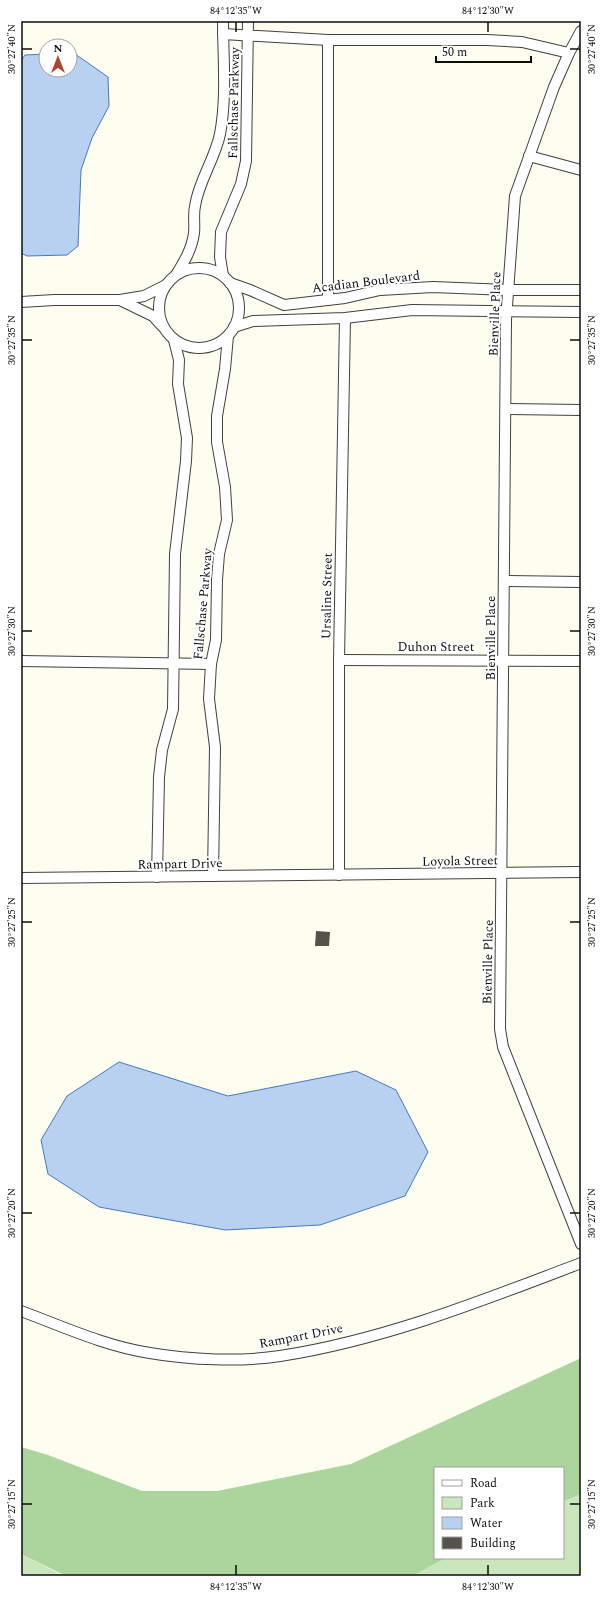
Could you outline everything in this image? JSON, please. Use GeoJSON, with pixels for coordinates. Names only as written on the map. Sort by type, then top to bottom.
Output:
{"type":"FeatureCollection","features":[{"type":"Feature","properties":{"kind":"street","name":"Fallschase Parkway"},"geometry":{"type":"LineString","coordinates":[[176,275],[189,254],[194,234],[194,207],[200,183],[220,135],[223,91],[223,21]]}},
{"type":"Feature","properties":{"kind":"street","name":"Fallschase Parkway"},"geometry":{"type":"LineString","coordinates":[[226,280],[220,257],[221,232],[241,184],[246,161],[248,21]]}},
{"type":"Feature","properties":{"kind":"street","name":"Bienville Place"},"geometry":{"type":"LineString","coordinates":[[581,31],[569,53],[554,87],[515,196],[507,311],[500,1029],[503,1047],[581,1244]]}},
{"type":"Feature","properties":{"kind":"street"},"geometry":{"type":"LineString","coordinates":[[223,34],[328,40],[487,40],[522,42],[569,53]]}},
{"type":"Feature","properties":{"kind":"street"},"geometry":{"type":"LineString","coordinates":[[328,40],[328,300]]}},
{"type":"Feature","properties":{"kind":"street"},"geometry":{"type":"LineString","coordinates":[[529,156],[581,170]]}},
{"type":"Feature","properties":{"kind":"street"},"geometry":{"type":"LineString","coordinates":[[21,302],[54,300],[120,300],[144,296],[166,285],[176,275],[187,270],[200,268],[212,270],[226,280],[235,292],[238,304],[238,316],[231,331],[220,342],[202,348],[192,348],[182,345],[174,340],[153,316],[120,300]]}},
{"type":"Feature","properties":{"kind":"street","name":"Acadian Boulevard"},"geometry":{"type":"LineString","coordinates":[[226,280],[284,305],[328,300],[380,290],[433,287],[508,290],[581,290]]}},
{"type":"Feature","properties":{"kind":"street"},"geometry":{"type":"LineString","coordinates":[[164,329],[158,307],[161,295],[166,285]]}},
{"type":"Feature","properties":{"kind":"street"},"geometry":{"type":"LineString","coordinates":[[231,331],[253,321],[345,318],[412,310],[581,312]]}},
{"type":"Feature","properties":{"kind":"street","name":"Ursaline Street"},"geometry":{"type":"LineString","coordinates":[[339,875],[339,660],[345,318]]}},
{"type":"Feature","properties":{"kind":"street","name":"Fallschase Parkway"},"geometry":{"type":"LineString","coordinates":[[213,876],[215,747],[209,699],[211,664],[216,640],[219,554],[227,520],[225,488],[217,442],[217,416],[231,331]]}},
{"type":"Feature","properties":{"kind":"street","name":"Fallschase Parkway"},"geometry":{"type":"LineString","coordinates":[[157,877],[159,778],[162,750],[173,709],[175,554],[186,462],[187,438],[178,384],[179,360],[174,340]]}},
{"type":"Feature","properties":{"kind":"street"},"geometry":{"type":"LineString","coordinates":[[506,409],[581,410]]}},
{"type":"Feature","properties":{"kind":"street"},"geometry":{"type":"LineString","coordinates":[[504,581],[581,582]]}},
{"type":"Feature","properties":{"kind":"street","name":"Duhon Street"},"geometry":{"type":"LineString","coordinates":[[339,660],[504,660],[581,662]]}},
{"type":"Feature","properties":{"kind":"street"},"geometry":{"type":"LineString","coordinates":[[21,661],[211,664]]}},
{"type":"Feature","properties":{"kind":"street","name":"Loyola Street"},"geometry":{"type":"LineString","coordinates":[[339,875],[581,872]]}},
{"type":"Feature","properties":{"kind":"street","name":"Rampart Drive"},"geometry":{"type":"LineString","coordinates":[[21,878],[339,875]]}},
{"type":"Feature","properties":{"kind":"street","name":"Rampart Drive"},"geometry":{"type":"LineString","coordinates":[[21,1311],[92,1339],[133,1350],[177,1357],[254,1359],[280,1356],[332,1345],[395,1329],[447,1312],[581,1263]]}},
{"type":"Feature","properties":{"kind":"green space"},"geometry":{"type":"Polygon","coordinates":[[[581,1358],[581,1494],[564,1502],[564,1467],[434,1467],[434,1559],[444,1559],[412,1576],[66,1576],[21,1554],[21,1447],[48,1455],[142,1491],[217,1491],[351,1464],[581,1358]]]}},
{"type":"Feature","properties":{"kind":"green space"},"geometry":{"type":"Polygon","coordinates":[[[581,1494],[581,1576],[412,1576],[444,1559],[564,1559],[564,1502],[581,1494]]]}},
{"type":"Feature","properties":{"kind":"green space"},"geometry":{"type":"Polygon","coordinates":[[[21,1554],[60,1574],[65,1576],[21,1576],[21,1554]]]}},
{"type":"Feature","properties":{"kind":"water"},"geometry":{"type":"Polygon","coordinates":[[[38,54],[38,78],[78,78],[78,56],[108,77],[109,106],[92,138],[81,170],[78,246],[67,255],[27,256],[21,253],[21,61],[25,55],[38,54]]]}},
{"type":"Feature","properties":{"kind":"water"},"geometry":{"type":"Polygon","coordinates":[[[119,1062],[228,1096],[356,1071],[396,1090],[428,1152],[405,1196],[320,1225],[225,1230],[99,1207],[48,1174],[41,1140],[67,1096],[119,1062]]]}},
{"type":"Feature","properties":{"kind":"building"},"geometry":{"type":"Polygon","coordinates":[[[316,931],[330,932],[329,946],[315,946],[316,931]]]}}]}
